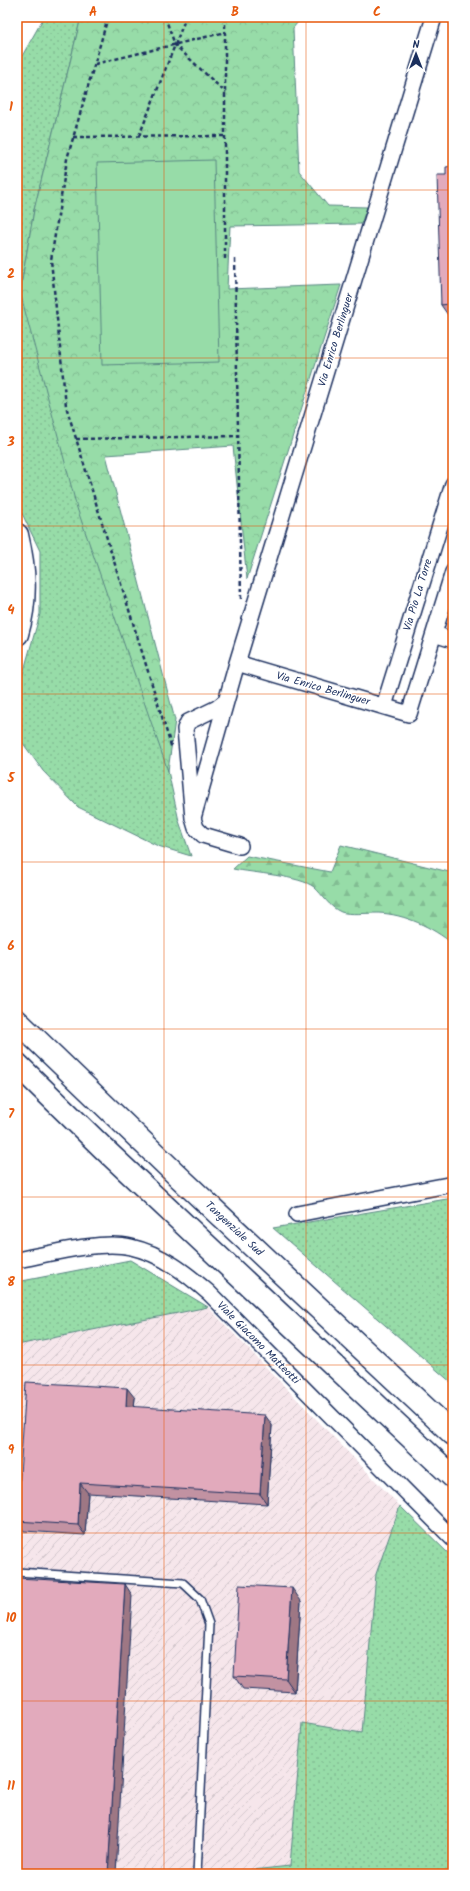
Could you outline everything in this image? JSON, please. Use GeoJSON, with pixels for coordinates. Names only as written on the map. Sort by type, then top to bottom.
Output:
{"type":"FeatureCollection","features":[{"type":"Feature","properties":{"kind":"highway"},"geometry":{"type":"LineString","coordinates":[[17,535],[25,575],[25,597],[22,619],[17,634]]}},
{"type":"Feature","properties":{"kind":"highway","name":"Tangenziale Sud"},"geometry":{"type":"LineString","coordinates":[[17,1021],[180,1178],[453,1434]]}},
{"type":"Feature","properties":{"kind":"highway"},"geometry":{"type":"LineString","coordinates":[[17,1064],[103,1148],[453,1477]]}},
{"type":"Feature","properties":{"kind":"highway"},"geometry":{"type":"LineString","coordinates":[[17,1085],[103,1148]]}},
{"type":"Feature","properties":{"kind":"street","name":"Via Enrico Berlinguer"},"geometry":{"type":"LineString","coordinates":[[193,818],[237,663],[434,17]]}},
{"type":"Feature","properties":{"kind":"street","name":"Via Pio La Torre"},"geometry":{"type":"LineString","coordinates":[[384,706],[453,484]]}},
{"type":"Feature","properties":{"kind":"street"},"geometry":{"type":"LineString","coordinates":[[453,572],[434,634],[453,640]]}},
{"type":"Feature","properties":{"kind":"street","name":"Via Enrico Berlinguer"},"geometry":{"type":"LineString","coordinates":[[237,663],[409,714],[434,634]]}},
{"type":"Feature","properties":{"kind":"street"},"geometry":{"type":"LineString","coordinates":[[226,701],[217,708],[188,722],[185,729],[181,756],[196,828],[203,835],[240,846]]}},
{"type":"Feature","properties":{"kind":"street"},"geometry":{"type":"LineString","coordinates":[[181,756],[199,766],[210,760]]}},
{"type":"Feature","properties":{"kind":"street"},"geometry":{"type":"LineString","coordinates":[[297,1214],[453,1184]]}},
{"type":"Feature","properties":{"kind":"street","name":"Viale Giacomo Matteotti"},"geometry":{"type":"LineString","coordinates":[[17,1260],[93,1246],[112,1245],[131,1247],[170,1263],[188,1275],[209,1293],[453,1539]]}},
{"type":"Feature","properties":{"kind":"lane"},"geometry":{"type":"LineString","coordinates":[[17,1572],[183,1583],[200,1599],[209,1624],[197,1874]]}},
{"type":"Feature","properties":{"kind":"path"},"geometry":{"type":"LineString","coordinates":[[108,17],[67,159],[51,260],[66,406],[181,756]]}},
{"type":"Feature","properties":{"kind":"path"},"geometry":{"type":"LineString","coordinates":[[165,17],[175,45],[226,93]]}},
{"type":"Feature","properties":{"kind":"path"},"geometry":{"type":"LineString","coordinates":[[139,136],[186,17]]}},
{"type":"Feature","properties":{"kind":"path"},"geometry":{"type":"LineString","coordinates":[[225,17],[225,259]]}},
{"type":"Feature","properties":{"kind":"path"},"geometry":{"type":"LineString","coordinates":[[94,64],[226,32]]}},
{"type":"Feature","properties":{"kind":"path"},"geometry":{"type":"LineString","coordinates":[[73,137],[226,136]]}},
{"type":"Feature","properties":{"kind":"path"},"geometry":{"type":"LineString","coordinates":[[235,259],[242,609],[252,616]]}},
{"type":"Feature","properties":{"kind":"path"},"geometry":{"type":"LineString","coordinates":[[76,439],[238,436]]}},
{"type":"Feature","properties":{"kind":"shaded area"},"geometry":{"type":"Polygon","coordinates":[[[130,1260],[208,1307],[400,1506],[453,1558],[453,1874],[17,1874],[17,1282],[130,1260]]]}},
{"type":"Feature","properties":{"kind":"green space"},"geometry":{"type":"Polygon","coordinates":[[[44,17],[81,17],[34,210],[20,292],[168,771],[179,821],[191,856],[158,846],[78,807],[43,771],[17,735],[17,684],[22,677],[40,614],[40,551],[17,503],[17,65],[44,17]]]}},
{"type":"Feature","properties":{"kind":"green space"},"geometry":{"type":"Polygon","coordinates":[[[81,17],[302,17],[293,28],[299,171],[328,206],[367,207],[361,224],[230,226],[227,289],[341,285],[247,579],[233,446],[106,455],[175,720],[168,771],[77,508],[20,292],[34,210],[81,17]]]}},
{"type":"Feature","properties":{"kind":"green space"},"geometry":{"type":"Polygon","coordinates":[[[214,160],[219,362],[102,365],[97,163],[214,160]]]}},
{"type":"Feature","properties":{"kind":"green space"},"geometry":{"type":"Polygon","coordinates":[[[341,845],[453,873],[453,944],[418,922],[398,916],[378,913],[354,914],[341,912],[330,904],[314,887],[307,883],[276,875],[233,869],[247,856],[330,872],[341,845]]]}},
{"type":"Feature","properties":{"kind":"green space"},"geometry":{"type":"Polygon","coordinates":[[[453,1198],[453,1384],[273,1228],[453,1198]]]}},
{"type":"Feature","properties":{"kind":"green space"},"geometry":{"type":"Polygon","coordinates":[[[130,1260],[208,1307],[17,1345],[17,1282],[130,1260]]]}},
{"type":"Feature","properties":{"kind":"green space"},"geometry":{"type":"Polygon","coordinates":[[[400,1506],[453,1558],[453,1874],[243,1874],[243,1871],[290,1866],[302,1723],[362,1733],[376,1574],[400,1506]]]}},
{"type":"Feature","properties":{"kind":"building"},"geometry":{"type":"Polygon","coordinates":[[[453,166],[453,313],[449,313],[449,304],[441,305],[437,175],[446,175],[446,167],[453,166]]]}},
{"type":"Feature","properties":{"kind":"building"},"geometry":{"type":"Polygon","coordinates":[[[26,1382],[127,1388],[126,1406],[265,1415],[260,1494],[80,1483],[78,1525],[17,1521],[26,1382]]]}},
{"type":"Feature","properties":{"kind":"building"},"geometry":{"type":"Polygon","coordinates":[[[17,1578],[125,1584],[108,1874],[17,1874],[17,1578]]]}},
{"type":"Feature","properties":{"kind":"building"},"geometry":{"type":"Polygon","coordinates":[[[239,1585],[292,1588],[286,1679],[234,1676],[239,1585]]]}}]}
